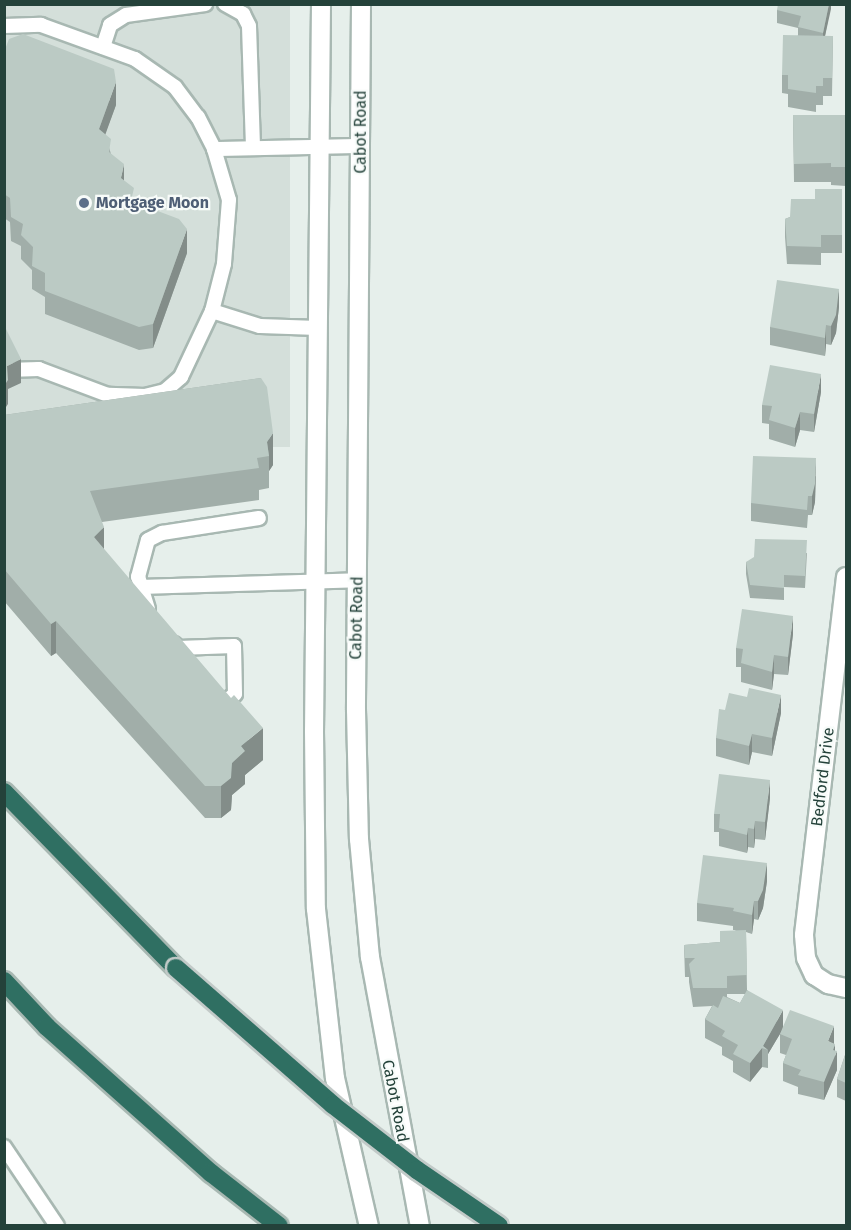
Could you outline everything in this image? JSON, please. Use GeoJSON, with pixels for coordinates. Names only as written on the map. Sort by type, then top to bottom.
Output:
{"type":"FeatureCollection","features":[{"type":"Feature","properties":{"kind":"highway"},"geometry":{"type":"LineString","coordinates":[[4,792],[176,968],[333,1105],[417,1170],[499,1226]]}},
{"type":"Feature","properties":{"kind":"highway"},"geometry":{"type":"LineString","coordinates":[[4,981],[47,1027],[212,1173],[279,1226]]}},
{"type":"Feature","properties":{"kind":"main road"},"geometry":{"type":"LineString","coordinates":[[321,4],[315,581],[316,876],[321,968],[335,1078],[369,1226]]}},
{"type":"Feature","properties":{"kind":"main road","name":"Cabot Road"},"geometry":{"type":"LineString","coordinates":[[362,4],[357,580],[359,839],[369,945],[390,1082],[420,1226]]}},
{"type":"Feature","properties":{"kind":"main road","name":"Bedford Drive"},"geometry":{"type":"LineString","coordinates":[[846,577],[804,935],[806,958],[814,975],[828,984],[846,988]]}},
{"type":"Feature","properties":{"kind":"lane"},"geometry":{"type":"LineString","coordinates":[[103,47],[110,25],[126,15],[205,4]]}},
{"type":"Feature","properties":{"kind":"lane"},"geometry":{"type":"LineString","coordinates":[[225,4],[243,14],[249,26],[253,146]]}},
{"type":"Feature","properties":{"kind":"lane"},"geometry":{"type":"LineString","coordinates":[[4,26],[41,25],[103,47],[135,59],[175,87],[198,117],[214,149],[229,200],[224,264],[212,311],[181,377],[165,391],[145,396],[108,395],[39,369],[15,370],[4,375]]}},
{"type":"Feature","properties":{"kind":"lane"},"geometry":{"type":"LineString","coordinates":[[214,149],[253,146],[361,146]]}},
{"type":"Feature","properties":{"kind":"lane"},"geometry":{"type":"LineString","coordinates":[[212,311],[260,326],[318,328]]}},
{"type":"Feature","properties":{"kind":"lane"},"geometry":{"type":"LineString","coordinates":[[218,708],[235,694],[234,646],[178,648],[144,604],[140,587],[142,552],[148,540],[162,532],[259,518]]}},
{"type":"Feature","properties":{"kind":"lane"},"geometry":{"type":"LineString","coordinates":[[140,587],[357,580]]}},
{"type":"Feature","properties":{"kind":"lane"},"geometry":{"type":"LineString","coordinates":[[4,1147],[57,1226]]}},
{"type":"Feature","properties":{"kind":"shaded area"},"geometry":{"type":"Polygon","coordinates":[[[4,5],[290,5],[290,447],[4,447],[4,5]]]}},
{"type":"Feature","properties":{"kind":"building"},"geometry":{"type":"Polygon","coordinates":[[[778,4],[829,4],[823,33],[798,27],[801,16],[777,10],[778,4]]]}},
{"type":"Feature","properties":{"kind":"building"},"geometry":{"type":"Polygon","coordinates":[[[23,34],[114,69],[116,82],[99,129],[111,139],[109,152],[124,164],[121,178],[134,188],[131,201],[179,219],[187,229],[153,324],[139,327],[45,291],[45,273],[32,266],[33,247],[21,235],[23,224],[11,217],[10,198],[4,194],[4,52],[9,39],[23,34]]]}},
{"type":"Feature","properties":{"kind":"building"},"geometry":{"type":"Polygon","coordinates":[[[783,35],[833,36],[832,78],[823,78],[823,86],[816,86],[816,93],[788,89],[788,75],[782,75],[783,35]]]}},
{"type":"Feature","properties":{"kind":"building"},"geometry":{"type":"Polygon","coordinates":[[[793,115],[846,115],[846,167],[831,167],[831,163],[794,164],[793,115]]]}},
{"type":"Feature","properties":{"kind":"building"},"geometry":{"type":"Polygon","coordinates":[[[815,189],[842,189],[842,235],[821,235],[821,247],[787,246],[785,219],[790,217],[791,199],[815,199],[815,189]]]}},
{"type":"Feature","properties":{"kind":"building"},"geometry":{"type":"Polygon","coordinates":[[[777,280],[839,289],[836,315],[831,326],[826,325],[825,338],[770,327],[777,280]]]}},
{"type":"Feature","properties":{"kind":"building"},"geometry":{"type":"Polygon","coordinates":[[[4,325],[21,359],[7,366],[8,380],[4,386],[4,325]]]}},
{"type":"Feature","properties":{"kind":"building"},"geometry":{"type":"Polygon","coordinates":[[[770,365],[821,374],[814,414],[800,412],[795,428],[769,420],[772,406],[762,405],[770,365]]]}},
{"type":"Feature","properties":{"kind":"building"},"geometry":{"type":"Polygon","coordinates":[[[261,378],[267,387],[273,433],[267,442],[269,456],[257,458],[259,468],[90,491],[104,527],[94,537],[231,698],[234,695],[263,728],[241,746],[245,751],[232,763],[231,778],[221,786],[205,786],[56,621],[51,624],[4,569],[4,415],[261,378]]]}},
{"type":"Feature","properties":{"kind":"building"},"geometry":{"type":"Polygon","coordinates":[[[753,456],[816,458],[815,484],[812,496],[808,496],[807,510],[751,503],[753,456]]]}},
{"type":"Feature","properties":{"kind":"building"},"geometry":{"type":"Polygon","coordinates":[[[755,539],[807,540],[805,576],[784,575],[784,588],[750,585],[746,562],[754,557],[755,539]]]}},
{"type":"Feature","properties":{"kind":"building"},"geometry":{"type":"Polygon","coordinates":[[[742,609],[793,616],[788,657],[774,655],[772,672],[741,663],[743,649],[736,648],[742,609]]]}},
{"type":"Feature","properties":{"kind":"building"},"geometry":{"type":"Polygon","coordinates":[[[749,688],[781,695],[772,738],[752,734],[749,746],[716,738],[719,709],[725,710],[729,693],[747,697],[749,688]]]}},
{"type":"Feature","properties":{"kind":"building"},"geometry":{"type":"Polygon","coordinates":[[[719,774],[770,780],[765,822],[755,821],[754,829],[748,828],[747,835],[719,828],[720,814],[714,814],[719,774]]]}},
{"type":"Feature","properties":{"kind":"building"},"geometry":{"type":"Polygon","coordinates":[[[703,855],[767,863],[763,890],[758,901],[754,901],[752,915],[733,911],[734,908],[697,903],[703,855]]]}},
{"type":"Feature","properties":{"kind":"building"},"geometry":{"type":"Polygon","coordinates":[[[746,930],[747,975],[727,976],[727,988],[693,988],[689,964],[695,958],[685,958],[684,945],[720,942],[720,931],[746,930]]]}},
{"type":"Feature","properties":{"kind":"building"},"geometry":{"type":"Polygon","coordinates":[[[747,990],[783,1010],[763,1046],[768,1050],[762,1048],[750,1063],[733,1054],[738,1045],[722,1036],[725,1031],[705,1019],[713,1005],[718,1008],[723,996],[740,1003],[747,990]]]}},
{"type":"Feature","properties":{"kind":"building"},"geometry":{"type":"Polygon","coordinates":[[[790,1010],[834,1026],[828,1041],[835,1044],[833,1050],[837,1051],[824,1082],[798,1075],[801,1070],[783,1063],[792,1039],[780,1034],[790,1010]]]}},
{"type":"Feature","properties":{"kind":"building"},"geometry":{"type":"Polygon","coordinates":[[[846,1052],[846,1083],[837,1079],[846,1052]]]}},
{"type":"Feature","properties":{"kind":"place","name":"Mortgage Moon"},"geometry":{"type":"Point","coordinates":[84,203]}}]}
